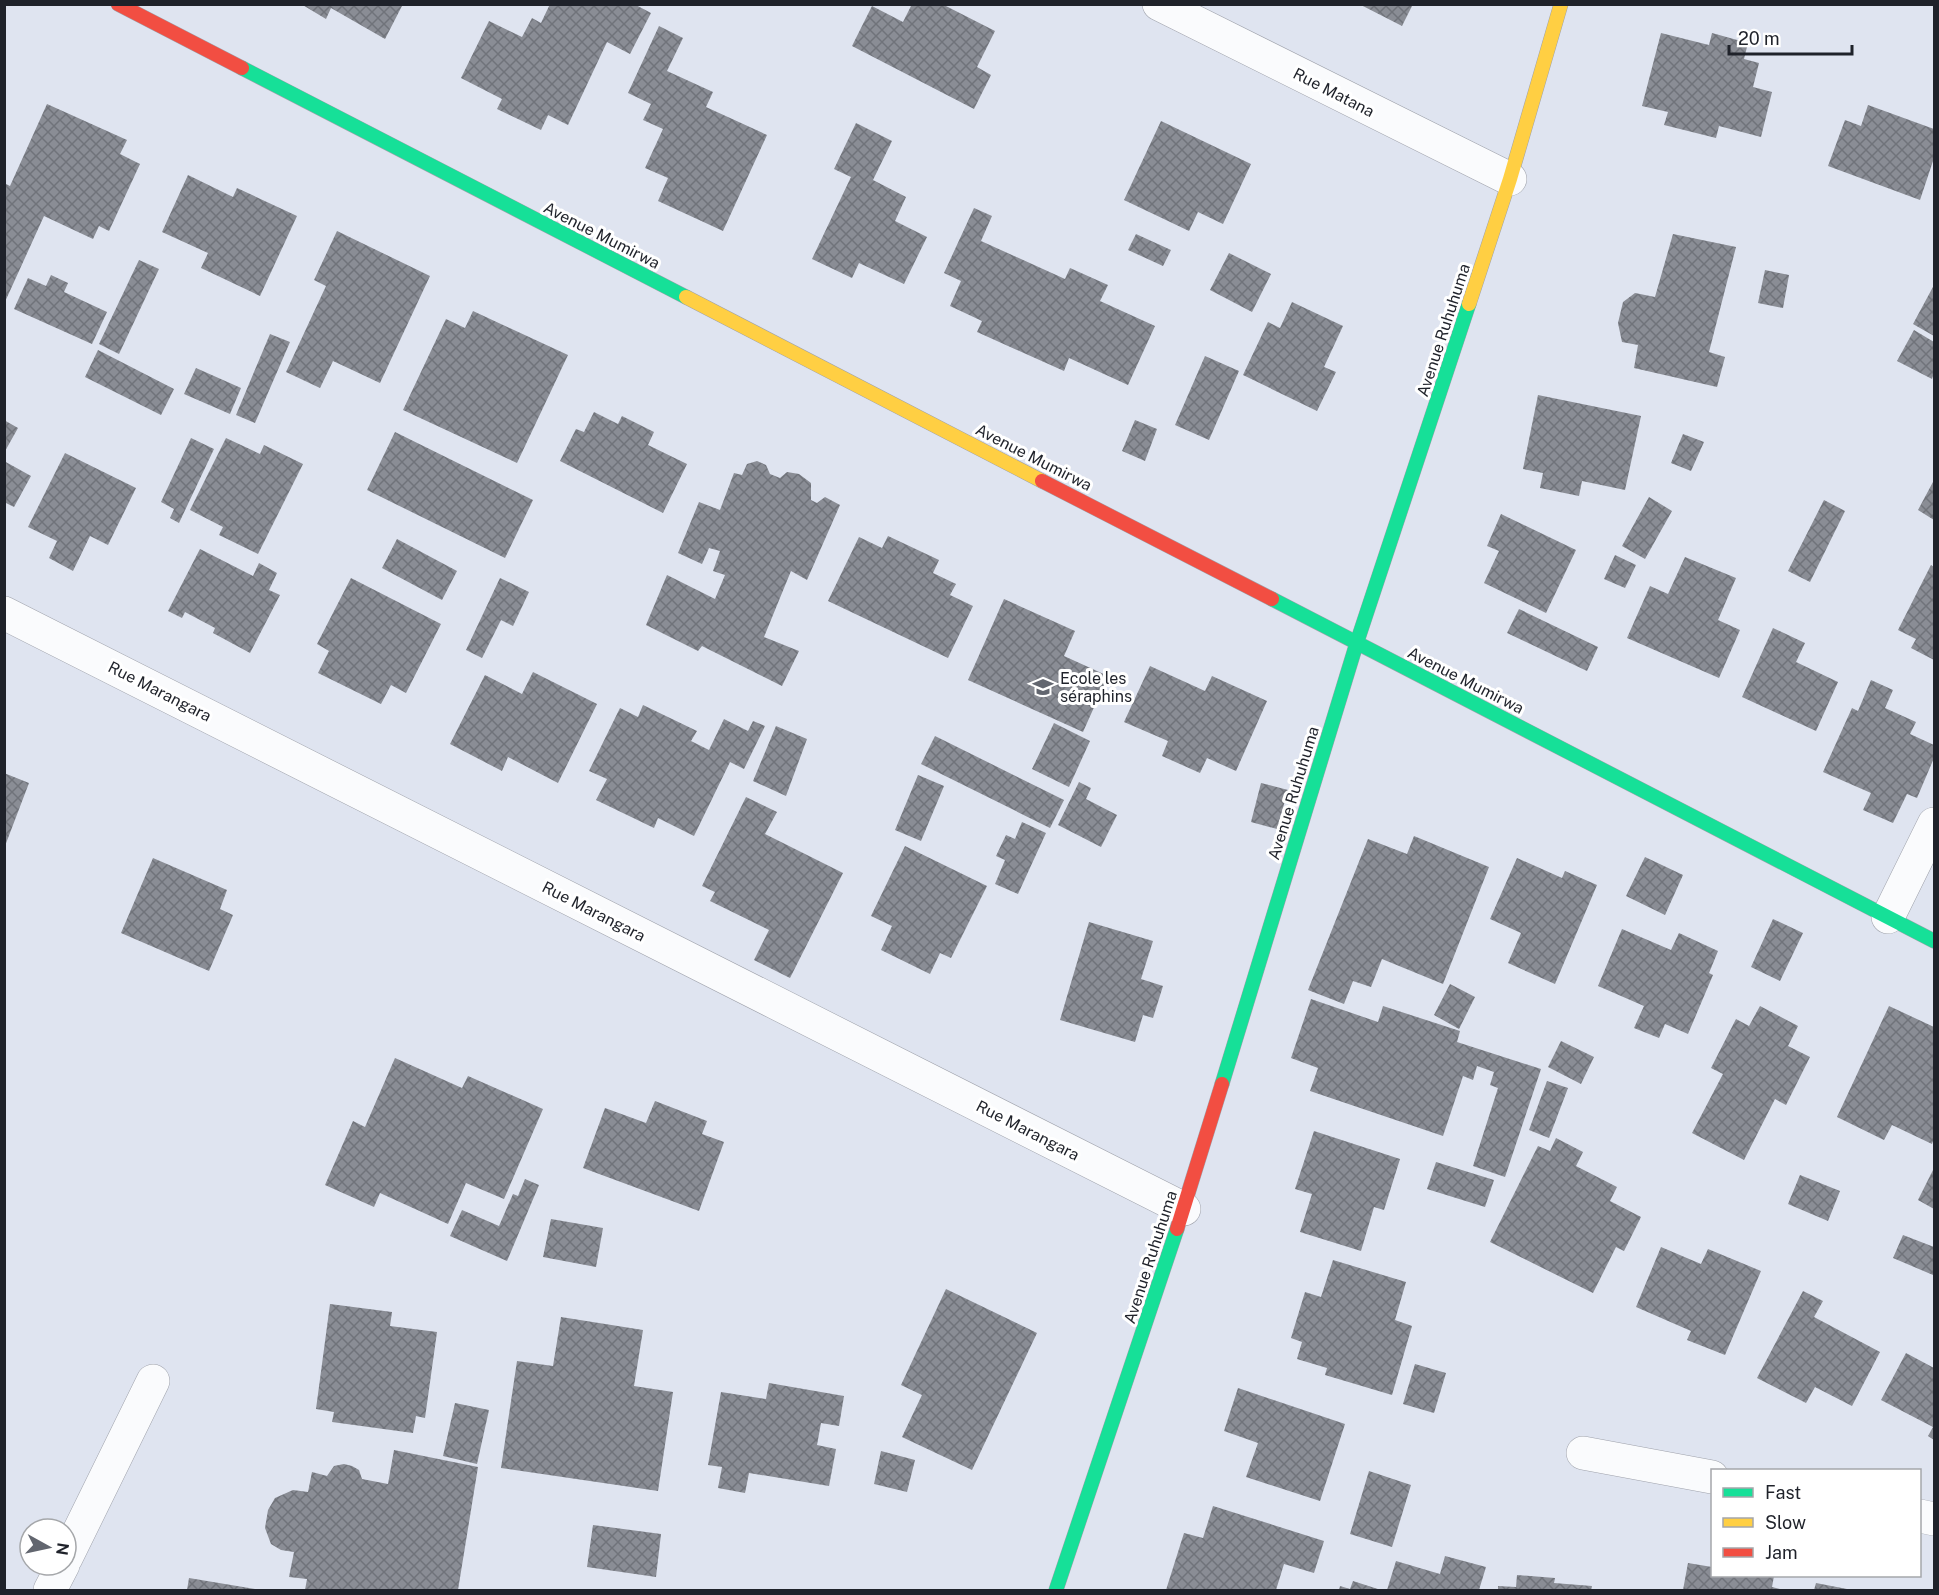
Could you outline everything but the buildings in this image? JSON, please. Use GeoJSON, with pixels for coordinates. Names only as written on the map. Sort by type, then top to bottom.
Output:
{"type":"FeatureCollection","features":[{"type":"Feature","properties":{"kind":"street","name":"Avenue Mumirwa"},"geometry":{"type":"LineString","coordinates":[[118,4],[1935,940]]}},
{"type":"Feature","properties":{"kind":"street","name":"Rue Matana"},"geometry":{"type":"LineString","coordinates":[[1159,4],[1510,180]]}},
{"type":"Feature","properties":{"kind":"street","name":"Avenue Ruhuhuma"},"geometry":{"type":"LineString","coordinates":[[1056,1590],[1184,1209],[1357,642],[1510,180],[1561,4]]}},
{"type":"Feature","properties":{"kind":"street","name":"Rue Marangara"},"geometry":{"type":"LineString","coordinates":[[4,613],[1184,1209]]}},
{"type":"Feature","properties":{"kind":"street"},"geometry":{"type":"LineString","coordinates":[[1888,917],[1935,824]]}},
{"type":"Feature","properties":{"kind":"street"},"geometry":{"type":"LineString","coordinates":[[78,1534],[153,1381]]}},
{"type":"Feature","properties":{"kind":"street"},"geometry":{"type":"LineString","coordinates":[[1583,1453],[1711,1477]]}},
{"type":"Feature","properties":{"kind":"traffic: fast"},"geometry":{"type":"LineString","coordinates":[[242,68],[686,297]]}},
{"type":"Feature","properties":{"kind":"traffic: fast"},"geometry":{"type":"LineString","coordinates":[[1222,1084],[1357,642],[1469,304]]}},
{"type":"Feature","properties":{"kind":"traffic: fast"},"geometry":{"type":"LineString","coordinates":[[1272,599],[1934,941]]}},
{"type":"Feature","properties":{"kind":"traffic: fast"},"geometry":{"type":"LineString","coordinates":[[1056,1590],[1177,1229]]}},
{"type":"Feature","properties":{"kind":"traffic: slow"},"geometry":{"type":"LineString","coordinates":[[1469,304],[1510,179],[1561,4]]}},
{"type":"Feature","properties":{"kind":"traffic: slow"},"geometry":{"type":"LineString","coordinates":[[686,297],[1042,481]]}},
{"type":"Feature","properties":{"kind":"traffic: jam"},"geometry":{"type":"LineString","coordinates":[[118,4],[242,68]]}},
{"type":"Feature","properties":{"kind":"traffic: jam"},"geometry":{"type":"LineString","coordinates":[[1042,481],[1272,599]]}},
{"type":"Feature","properties":{"kind":"traffic: jam"},"geometry":{"type":"LineString","coordinates":[[1177,1229],[1222,1084]]}},
{"type":"Feature","properties":{"kind":"place","name":"Ecole les séraphins"},"geometry":{"type":"Point","coordinates":[1043,687]}}]}
